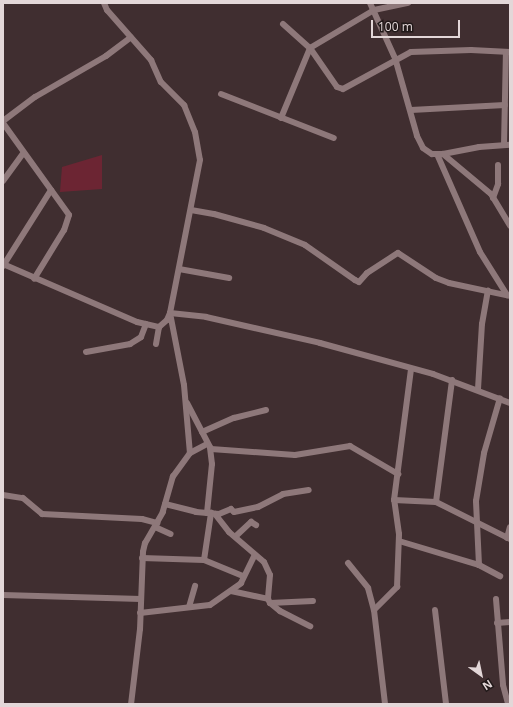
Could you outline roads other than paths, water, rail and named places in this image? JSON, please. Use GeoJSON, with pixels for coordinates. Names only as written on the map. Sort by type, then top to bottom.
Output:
{"type":"FeatureCollection","features":[{"type":"Feature","properties":{"kind":"street"},"geometry":{"type":"LineString","coordinates":[[104,3],[106,10],[151,60],[161,82],[184,106],[192,121],[200,160],[170,313],[167,320],[159,327],[156,344]]}},
{"type":"Feature","properties":{"kind":"street"},"geometry":{"type":"LineString","coordinates":[[283,24],[310,48],[338,87],[343,89],[395,58],[420,50],[508,52],[505,105],[507,145],[479,147],[440,154],[432,154],[423,148],[417,136],[411,110],[395,58],[370,3]]}},
{"type":"Feature","properties":{"kind":"street"},"geometry":{"type":"LineString","coordinates":[[281,118],[310,48],[374,10],[408,3]]}},
{"type":"Feature","properties":{"kind":"street"},"geometry":{"type":"LineString","coordinates":[[34,278],[68,221],[69,215],[52,190],[23,153],[3,122],[35,97],[106,56],[131,37]]}},
{"type":"Feature","properties":{"kind":"street"},"geometry":{"type":"LineString","coordinates":[[221,94],[334,138]]}},
{"type":"Feature","properties":{"kind":"street"},"geometry":{"type":"LineString","coordinates":[[411,110],[505,105]]}},
{"type":"Feature","properties":{"kind":"street"},"geometry":{"type":"LineString","coordinates":[[3,181],[23,153]]}},
{"type":"Feature","properties":{"kind":"street"},"geometry":{"type":"LineString","coordinates":[[440,154],[493,198],[510,226]]}},
{"type":"Feature","properties":{"kind":"street"},"geometry":{"type":"LineString","coordinates":[[440,154],[480,252],[508,295]]}},
{"type":"Feature","properties":{"kind":"street"},"geometry":{"type":"LineString","coordinates":[[493,198],[498,184],[498,165]]}},
{"type":"Feature","properties":{"kind":"street"},"geometry":{"type":"LineString","coordinates":[[52,190],[3,265],[146,324],[159,327]]}},
{"type":"Feature","properties":{"kind":"street"},"geometry":{"type":"LineString","coordinates":[[191,210],[214,214],[264,228],[305,245],[360,282],[367,273],[398,253],[436,278],[508,295]]}},
{"type":"Feature","properties":{"kind":"street"},"geometry":{"type":"LineString","coordinates":[[179,269],[229,278]]}},
{"type":"Feature","properties":{"kind":"street"},"geometry":{"type":"LineString","coordinates":[[478,389],[482,324],[488,291]]}},
{"type":"Feature","properties":{"kind":"street"},"geometry":{"type":"LineString","coordinates":[[170,313],[206,317],[281,333],[452,380],[478,389],[510,403]]}},
{"type":"Feature","properties":{"kind":"street"},"geometry":{"type":"LineString","coordinates":[[170,313],[186,402],[190,452]]}},
{"type":"Feature","properties":{"kind":"street"},"geometry":{"type":"LineString","coordinates":[[86,352],[130,344],[141,337],[146,324]]}},
{"type":"Feature","properties":{"kind":"street"},"geometry":{"type":"LineString","coordinates":[[374,610],[397,586],[399,541],[394,500],[411,369]]}},
{"type":"Feature","properties":{"kind":"street"},"geometry":{"type":"LineString","coordinates":[[436,502],[452,380]]}},
{"type":"Feature","properties":{"kind":"street"},"geometry":{"type":"LineString","coordinates":[[479,565],[476,501],[484,453],[500,398]]}},
{"type":"Feature","properties":{"kind":"street"},"geometry":{"type":"LineString","coordinates":[[186,402],[208,446],[212,464],[211,513],[204,560]]}},
{"type":"Feature","properties":{"kind":"street"},"geometry":{"type":"LineString","coordinates":[[202,432],[241,416],[266,410]]}},
{"type":"Feature","properties":{"kind":"street"},"geometry":{"type":"LineString","coordinates":[[131,704],[140,613],[142,558],[145,543],[156,525],[176,471],[190,452],[208,446],[224,451],[282,455],[350,446],[398,474]]}},
{"type":"Feature","properties":{"kind":"street"},"geometry":{"type":"LineString","coordinates":[[164,504],[211,513],[258,507],[283,494],[309,490]]}},
{"type":"Feature","properties":{"kind":"street"},"geometry":{"type":"LineString","coordinates":[[3,495],[22,498],[42,514],[142,519],[171,534]]}},
{"type":"Feature","properties":{"kind":"street"},"geometry":{"type":"LineString","coordinates":[[394,500],[436,502],[509,538],[510,527]]}},
{"type":"Feature","properties":{"kind":"street"},"geometry":{"type":"LineString","coordinates":[[211,513],[229,532],[236,536],[254,556],[264,562],[270,575],[269,601],[280,611],[310,626]]}},
{"type":"Feature","properties":{"kind":"street"},"geometry":{"type":"LineString","coordinates":[[236,536],[251,522],[256,525]]}},
{"type":"Feature","properties":{"kind":"street"},"geometry":{"type":"LineString","coordinates":[[399,541],[479,565],[500,576]]}},
{"type":"Feature","properties":{"kind":"street"},"geometry":{"type":"LineString","coordinates":[[140,613],[210,605],[241,583],[243,576],[254,556]]}},
{"type":"Feature","properties":{"kind":"street"},"geometry":{"type":"LineString","coordinates":[[142,558],[204,560],[243,576]]}},
{"type":"Feature","properties":{"kind":"street"},"geometry":{"type":"LineString","coordinates":[[348,563],[368,588],[374,610],[385,704]]}},
{"type":"Feature","properties":{"kind":"street"},"geometry":{"type":"LineString","coordinates":[[189,607],[195,586]]}},
{"type":"Feature","properties":{"kind":"street"},"geometry":{"type":"LineString","coordinates":[[231,591],[269,601],[313,601]]}},
{"type":"Feature","properties":{"kind":"street"},"geometry":{"type":"LineString","coordinates":[[3,595],[141,599]]}},
{"type":"Feature","properties":{"kind":"street"},"geometry":{"type":"LineString","coordinates":[[496,599],[503,685],[508,704]]}},
{"type":"Feature","properties":{"kind":"street"},"geometry":{"type":"LineString","coordinates":[[435,610],[446,704]]}},
{"type":"Feature","properties":{"kind":"street"},"geometry":{"type":"LineString","coordinates":[[497,623],[510,622]]}}]}
